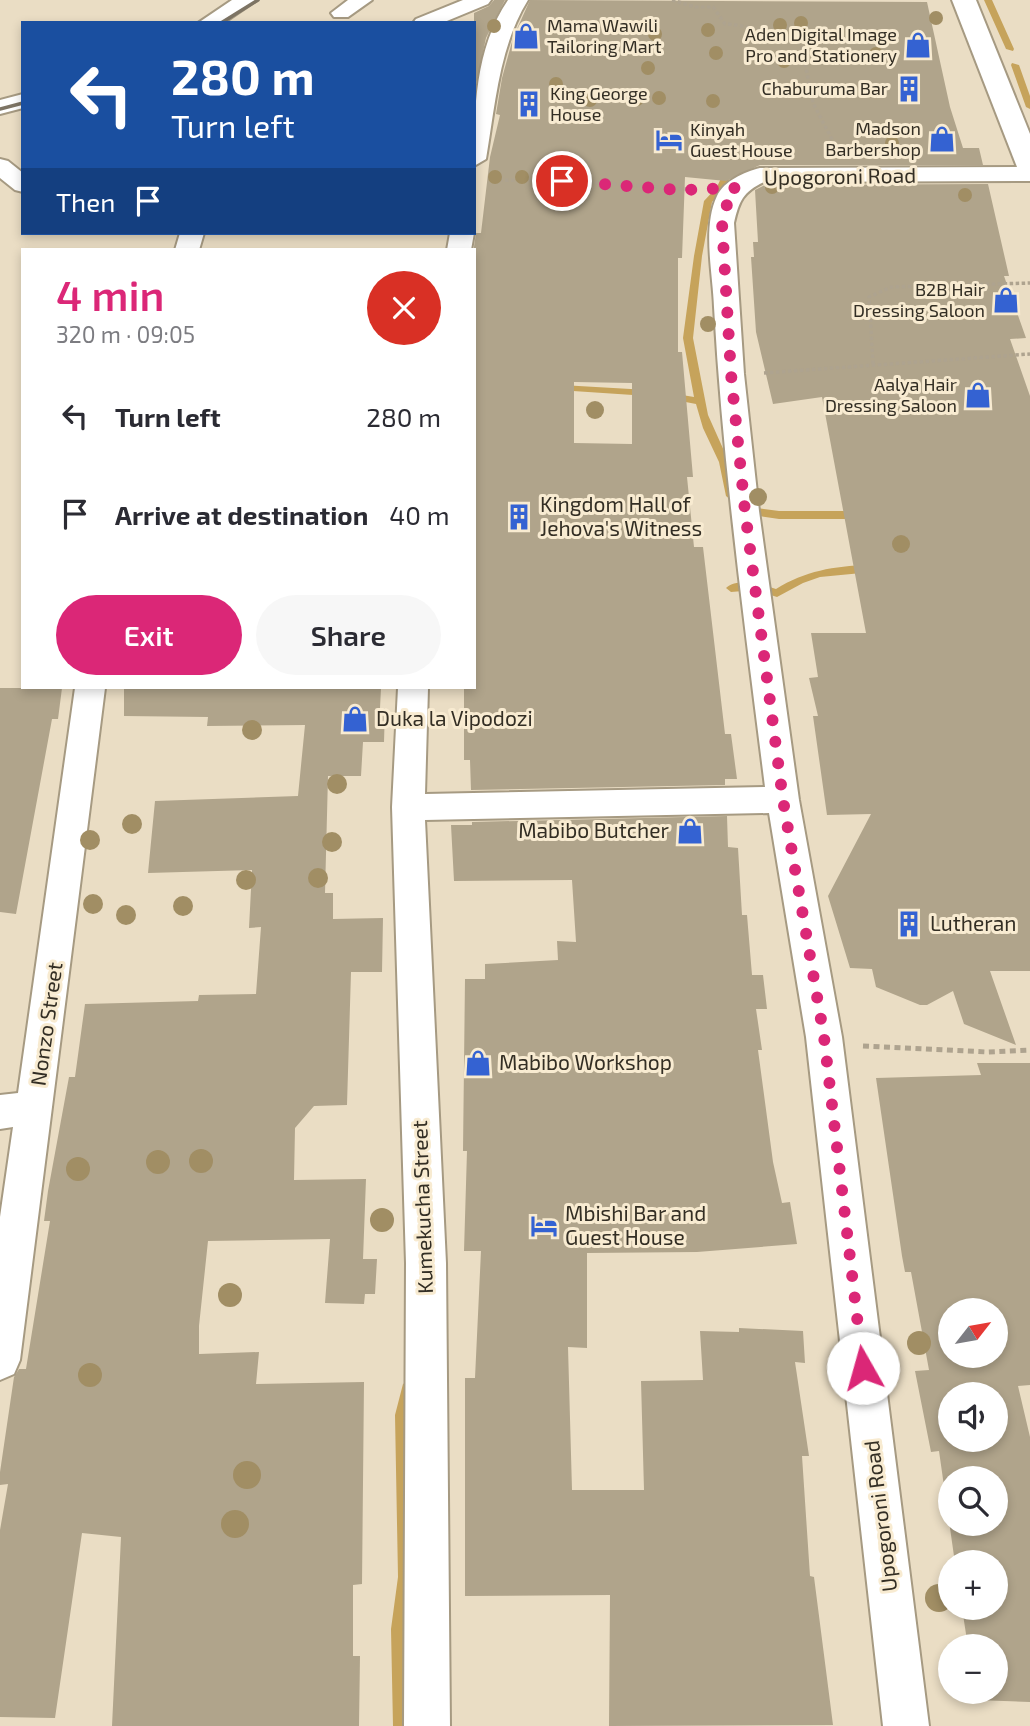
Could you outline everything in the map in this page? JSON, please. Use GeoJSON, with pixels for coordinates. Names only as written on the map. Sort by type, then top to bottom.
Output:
{"type":"FeatureCollection","features":[{"type":"Feature","properties":{"kind":"main road"},"geometry":{"type":"LineString","coordinates":[[964,0],[1030,167]]}},
{"type":"Feature","properties":{"kind":"street"},"geometry":{"type":"LineString","coordinates":[[211,21],[247,0]]}},
{"type":"Feature","properties":{"kind":"street"},"geometry":{"type":"LineString","coordinates":[[341,13],[362,0]]}},
{"type":"Feature","properties":{"kind":"street"},"geometry":{"type":"LineString","coordinates":[[428,21],[481,0]]}},
{"type":"Feature","properties":{"kind":"street"},"geometry":{"type":"LineString","coordinates":[[476,150],[499,43],[509,9],[518,0]]}},
{"type":"Feature","properties":{"kind":"street"},"geometry":{"type":"LineString","coordinates":[[0,107],[21,102]]}},
{"type":"Feature","properties":{"kind":"street"},"geometry":{"type":"LineString","coordinates":[[0,166],[21,183]]}},
{"type":"Feature","properties":{"kind":"street","name":"Upogoroni Road"},"geometry":{"type":"LineString","coordinates":[[906,1726],[824,1037],[783,800],[745,511],[731,374],[722,223],[729,197],[736,188],[760,175],[849,177],[1030,174]]}},
{"type":"Feature","properties":{"kind":"street","name":"Nonzo Street"},"geometry":{"type":"LineString","coordinates":[[0,1360],[90,689]]}},
{"type":"Feature","properties":{"kind":"street","name":"Kumekucha Street"},"geometry":{"type":"LineString","coordinates":[[413,689],[408,807],[426,1263],[427,1726]]}},
{"type":"Feature","properties":{"kind":"street"},"geometry":{"type":"LineString","coordinates":[[408,807],[783,800]]}},
{"type":"Feature","properties":{"kind":"street"},"geometry":{"type":"LineString","coordinates":[[0,1112],[36,1107]]}},
{"type":"Feature","properties":{"kind":"path"},"geometry":{"type":"LineString","coordinates":[[672,0],[695,7],[713,7],[726,24],[737,24],[753,31],[797,40],[802,48],[813,103],[849,177]]}},
{"type":"Feature","properties":{"kind":"path"},"geometry":{"type":"LineString","coordinates":[[488,180],[576,181],[681,190],[736,188]]}},
{"type":"Feature","properties":{"kind":"path"},"geometry":{"type":"LineString","coordinates":[[873,364],[869,297],[875,292],[891,287],[1030,283]]}},
{"type":"Feature","properties":{"kind":"path"},"geometry":{"type":"LineString","coordinates":[[731,374],[862,369],[873,364],[1030,354]]}},
{"type":"Feature","properties":{"kind":"path"},"geometry":{"type":"LineString","coordinates":[[824,1037],[874,1048],[1030,1050]]}},
{"type":"Feature","properties":{"kind":"building"},"geometry":{"type":"Polygon","coordinates":[[[494,0],[505,0],[486,38],[476,85],[474,13],[489,6],[494,0]]]}},
{"type":"Feature","properties":{"kind":"building"},"geometry":{"type":"Polygon","coordinates":[[[530,0],[927,2],[950,107],[963,148],[979,148],[983,165],[760,165],[726,181],[685,177],[682,258],[678,258],[678,352],[682,352],[693,477],[687,477],[694,547],[703,547],[725,734],[731,734],[737,779],[725,779],[725,785],[471,790],[470,760],[464,760],[464,689],[476,689],[474,247],[476,233],[481,233],[490,157],[500,115],[496,114],[513,38],[530,0]],[[574,382],[574,443],[632,444],[632,383],[574,382]]]}},
{"type":"Feature","properties":{"kind":"building"},"geometry":{"type":"Polygon","coordinates":[[[988,184],[1009,276],[1004,276],[1026,338],[1010,339],[1030,396],[1030,971],[990,971],[1016,1045],[964,1024],[953,991],[927,1005],[920,1005],[876,987],[872,969],[850,968],[828,896],[871,814],[827,815],[813,716],[818,716],[809,678],[818,677],[811,633],[866,633],[822,397],[773,404],[756,332],[751,257],[754,257],[753,242],[758,242],[755,190],[765,185],[988,184]]]}},
{"type":"Feature","properties":{"kind":"building"},"geometry":{"type":"Polygon","coordinates":[[[0,688],[62,689],[58,719],[52,719],[16,914],[0,912],[0,688]]]}},
{"type":"Feature","properties":{"kind":"building"},"geometry":{"type":"Polygon","coordinates":[[[124,689],[381,689],[380,708],[385,708],[384,742],[363,742],[361,776],[328,776],[325,893],[333,893],[333,919],[383,918],[382,972],[351,972],[347,1105],[314,1106],[295,1128],[294,1180],[366,1179],[363,1259],[377,1259],[375,1294],[365,1294],[364,1304],[325,1303],[330,1239],[208,1241],[199,1326],[199,1354],[259,1352],[256,1384],[364,1382],[362,1584],[353,1585],[353,1656],[360,1656],[359,1726],[112,1726],[121,1537],[82,1533],[55,1718],[0,1717],[0,1530],[8,1484],[0,1485],[0,1472],[14,1377],[19,1369],[26,1369],[50,1221],[44,1221],[48,1191],[69,1077],[75,1077],[85,1004],[198,1001],[199,995],[256,994],[261,927],[249,928],[252,870],[148,873],[155,801],[298,796],[305,725],[207,726],[208,717],[124,716],[124,689]]]}},
{"type":"Feature","properties":{"kind":"building"},"geometry":{"type":"Polygon","coordinates":[[[727,816],[728,847],[738,848],[742,915],[747,915],[752,975],[763,975],[767,1009],[756,1009],[762,1050],[758,1050],[773,1162],[782,1203],[790,1202],[797,1244],[697,1252],[587,1253],[587,1348],[568,1347],[572,1490],[644,1490],[641,1381],[703,1380],[700,1331],[739,1332],[739,1328],[803,1331],[805,1363],[795,1362],[809,1456],[802,1456],[810,1576],[814,1577],[833,1725],[609,1726],[610,1595],[465,1596],[465,1378],[475,1378],[481,1251],[464,1251],[467,1151],[463,1151],[465,979],[485,979],[485,964],[558,960],[557,941],[576,942],[572,880],[454,881],[451,825],[472,825],[472,822],[727,816]]]}},
{"type":"Feature","properties":{"kind":"building"},"geometry":{"type":"Polygon","coordinates":[[[977,1063],[1030,1063],[1030,1385],[1018,1386],[1030,1437],[1030,1702],[1008,1701],[1008,1634],[966,1634],[964,1620],[1008,1620],[1008,1550],[953,1550],[951,1536],[1008,1536],[1008,1466],[941,1466],[939,1452],[1008,1452],[1008,1382],[938,1382],[938,1451],[931,1452],[915,1371],[929,1370],[911,1272],[905,1272],[902,1256],[876,1078],[981,1075],[977,1063]]]}},
{"type":"Feature","properties":{"kind":"waterway"},"geometry":{"type":"LineString","coordinates":[[988,0],[1010,49]]}},
{"type":"Feature","properties":{"kind":"waterway"},"geometry":{"type":"LineString","coordinates":[[1015,65],[1030,107]]}},
{"type":"Feature","properties":{"kind":"waterway"},"geometry":{"type":"LineString","coordinates":[[700,401],[688,338],[698,256],[708,201],[721,188],[730,167]]}},
{"type":"Feature","properties":{"kind":"waterway"},"geometry":{"type":"LineString","coordinates":[[561,388],[648,393]]}},
{"type":"Feature","properties":{"kind":"waterway"},"geometry":{"type":"LineString","coordinates":[[670,396],[700,401]]}},
{"type":"Feature","properties":{"kind":"waterway"},"geometry":{"type":"LineString","coordinates":[[700,401],[708,428],[724,462],[731,496]]}},
{"type":"Feature","properties":{"kind":"waterway"},"geometry":{"type":"LineString","coordinates":[[743,510],[779,515],[858,515]]}},
{"type":"Feature","properties":{"kind":"waterway"},"geometry":{"type":"LineString","coordinates":[[731,588],[755,586],[777,593],[799,580],[820,573],[868,569]]}},
{"type":"Feature","properties":{"kind":"waterway"},"geometry":{"type":"LineString","coordinates":[[401,1726],[399,1629],[406,1577],[403,1415],[408,1389]]}},
{"type":"Feature","properties":{"kind":"railway"},"geometry":{"type":"LineString","coordinates":[[224,21],[258,0]]}},
{"type":"Feature","properties":{"kind":"railway"},"geometry":{"type":"LineString","coordinates":[[0,109],[21,104]]}},
{"type":"Feature","properties":{"kind":"place","name":"Mama Wawili Tailoring Mart"},"geometry":{"type":"Point","coordinates":[526,36]}},
{"type":"Feature","properties":{"kind":"place","name":"Aden Digital Image Pro and Stationery"},"geometry":{"type":"Point","coordinates":[918,45]}},
{"type":"Feature","properties":{"kind":"place","name":"Chaburuma Bar"},"geometry":{"type":"Point","coordinates":[909,89]}},
{"type":"Feature","properties":{"kind":"place","name":"King George House"},"geometry":{"type":"Point","coordinates":[529,104]}},
{"type":"Feature","properties":{"kind":"place","name":"Madson Barbershop"},"geometry":{"type":"Point","coordinates":[942,139]}},
{"type":"Feature","properties":{"kind":"place","name":"Kinyah Guest House"},"geometry":{"type":"Point","coordinates":[669,140]}},
{"type":"Feature","properties":{"kind":"place","name":"B2B Hair Dressing Saloon"},"geometry":{"type":"Point","coordinates":[1006,300]}},
{"type":"Feature","properties":{"kind":"place","name":"Aalya Hair Dressing Saloon"},"geometry":{"type":"Point","coordinates":[978,395]}},
{"type":"Feature","properties":{"kind":"place","name":"Kingdom Hall of Jehova's Witness"},"geometry":{"type":"Point","coordinates":[519,517]}},
{"type":"Feature","properties":{"kind":"place","name":"Duka la Vipodozi"},"geometry":{"type":"Point","coordinates":[355,719]}},
{"type":"Feature","properties":{"kind":"place","name":"Mabibo Butcher"},"geometry":{"type":"Point","coordinates":[690,831]}},
{"type":"Feature","properties":{"kind":"place","name":"Lutheran"},"geometry":{"type":"Point","coordinates":[909,924]}},
{"type":"Feature","properties":{"kind":"place","name":"Mabibo Workshop"},"geometry":{"type":"Point","coordinates":[478,1063]}},
{"type":"Feature","properties":{"kind":"place","name":"Mbishi Bar and Guest House"},"geometry":{"type":"Point","coordinates":[544,1226]}},
{"type":"Feature","properties":{"kind":"route"},"geometry":{"type":"LineString","coordinates":[[562,181],[681,190],[736,188],[729,197],[722,223],[731,374],[745,511],[783,800],[824,1037],[863,1368]]}}]}
